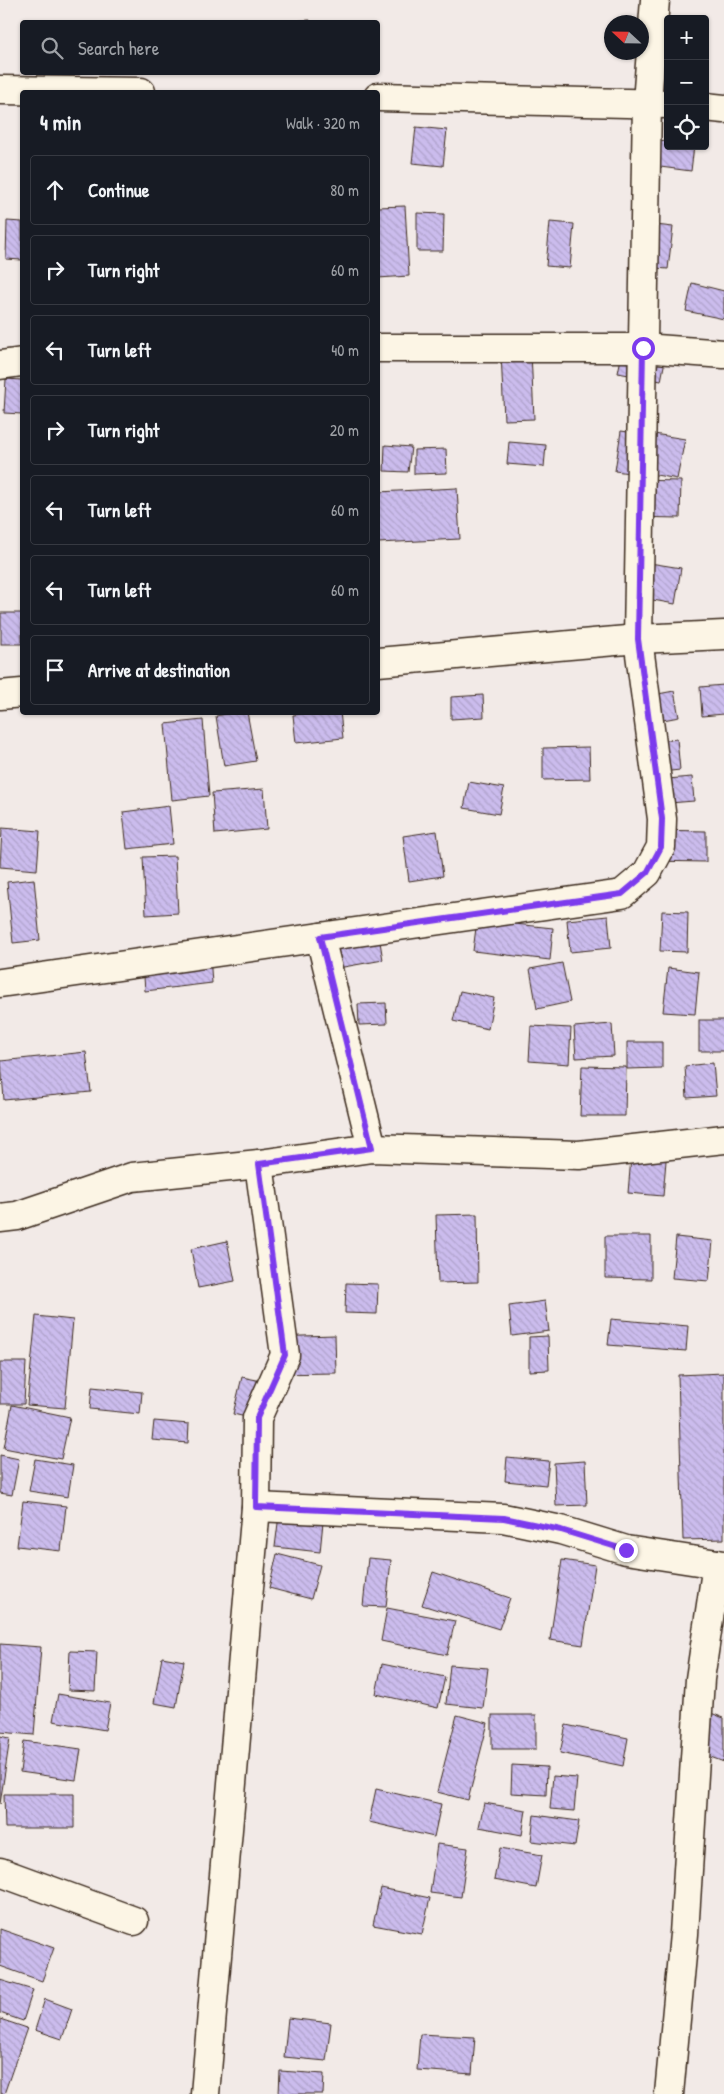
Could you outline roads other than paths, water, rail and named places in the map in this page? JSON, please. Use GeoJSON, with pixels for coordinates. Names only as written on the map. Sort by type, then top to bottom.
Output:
{"type":"FeatureCollection","features":[{"type":"Feature","properties":{"kind":"street"},"geometry":{"type":"LineString","coordinates":[[0,983],[622,894],[647,873],[661,847],[662,819],[638,639],[643,348],[657,103],[655,0]]}},
{"type":"Feature","properties":{"kind":"street"},"geometry":{"type":"LineString","coordinates":[[0,90],[20,90]]}},
{"type":"Feature","properties":{"kind":"street"},"geometry":{"type":"LineString","coordinates":[[380,97],[657,103]]}},
{"type":"Feature","properties":{"kind":"street"},"geometry":{"type":"LineString","coordinates":[[709,107],[724,109]]}},
{"type":"Feature","properties":{"kind":"street"},"geometry":{"type":"LineString","coordinates":[[380,348],[643,348],[724,354]]}},
{"type":"Feature","properties":{"kind":"street"},"geometry":{"type":"LineString","coordinates":[[0,365],[20,362]]}},
{"type":"Feature","properties":{"kind":"street"},"geometry":{"type":"LineString","coordinates":[[380,662],[638,639],[724,636]]}},
{"type":"Feature","properties":{"kind":"street"},"geometry":{"type":"LineString","coordinates":[[0,695],[20,693]]}},
{"type":"Feature","properties":{"kind":"street"},"geometry":{"type":"LineString","coordinates":[[320,937],[372,1148]]}},
{"type":"Feature","properties":{"kind":"street"},"geometry":{"type":"LineString","coordinates":[[0,1218],[17,1216],[132,1177],[259,1164],[372,1148],[579,1155],[724,1139]]}},
{"type":"Feature","properties":{"kind":"street"},"geometry":{"type":"LineString","coordinates":[[205,2094],[256,1507],[257,1418],[285,1355],[259,1164]]}},
{"type":"Feature","properties":{"kind":"street"},"geometry":{"type":"LineString","coordinates":[[256,1507],[504,1518],[561,1530],[626,1550],[721,1565],[700,1679],[684,1934],[669,2094]]}},
{"type":"Feature","properties":{"kind":"street"},"geometry":{"type":"LineString","coordinates":[[0,1872],[134,1921]]}}]}
